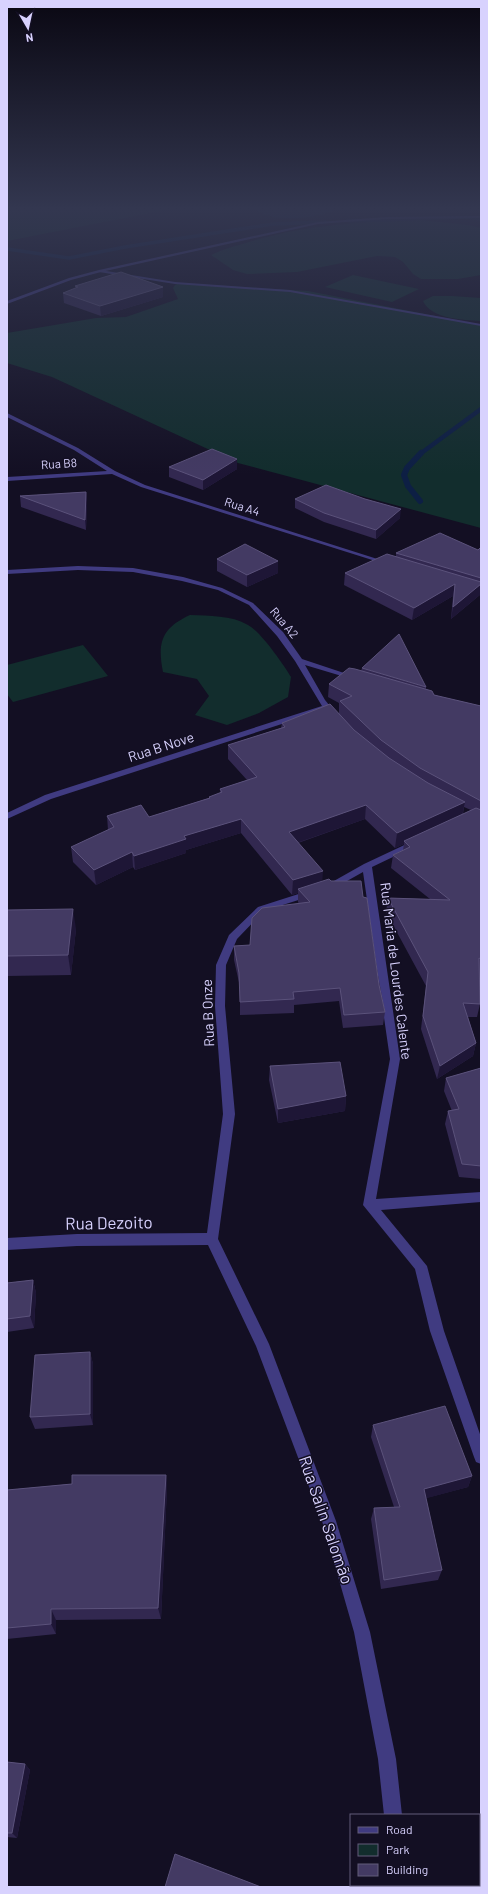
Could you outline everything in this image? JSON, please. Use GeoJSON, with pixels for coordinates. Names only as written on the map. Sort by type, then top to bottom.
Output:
{"type":"FeatureCollection","features":[{"type":"Feature","properties":{"kind":"street"},"geometry":{"type":"LineString","coordinates":[[7,303],[24,296]]}},
{"type":"Feature","properties":{"kind":"street"},"geometry":{"type":"LineString","coordinates":[[320,296],[481,325]]}},
{"type":"Feature","properties":{"kind":"street","name":"Rua A4"},"geometry":{"type":"LineString","coordinates":[[7,415],[76,449],[113,472],[143,486],[394,565]]}},
{"type":"Feature","properties":{"kind":"street","name":"Rua B8"},"geometry":{"type":"LineString","coordinates":[[7,479],[113,472]]}},
{"type":"Feature","properties":{"kind":"street","name":"Rua A2"},"geometry":{"type":"LineString","coordinates":[[7,572],[78,568],[133,570],[183,579],[220,589],[251,604],[280,634],[299,661],[326,707],[341,724]]}},
{"type":"Feature","properties":{"kind":"street"},"geometry":{"type":"LineString","coordinates":[[299,661],[365,681]]}},
{"type":"Feature","properties":{"kind":"street","name":"Rua B Nove"},"geometry":{"type":"LineString","coordinates":[[7,816],[48,797],[326,707]]}},
{"type":"Feature","properties":{"kind":"street","name":"Rua B Onze"},"geometry":{"type":"LineString","coordinates":[[212,1239],[229,1114],[220,1006],[221,965],[233,937],[261,908],[326,889],[367,866],[423,840]]}},
{"type":"Feature","properties":{"kind":"street","name":"Rua Maria de Lourdes Calente"},"geometry":{"type":"LineString","coordinates":[[367,866],[395,1059],[369,1204]]}},
{"type":"Feature","properties":{"kind":"street"},"geometry":{"type":"LineString","coordinates":[[369,1204],[481,1198]]}},
{"type":"Feature","properties":{"kind":"street"},"geometry":{"type":"LineString","coordinates":[[369,1204],[421,1266],[437,1331],[481,1458]]}},
{"type":"Feature","properties":{"kind":"street","name":"Rua Dezoito"},"geometry":{"type":"LineString","coordinates":[[7,1244],[77,1240],[212,1239]]}},
{"type":"Feature","properties":{"kind":"street","name":"Rua Salin Salomão"},"geometry":{"type":"LineString","coordinates":[[212,1239],[262,1344],[329,1521],[362,1632],[387,1759],[393,1814]]}},
{"type":"Feature","properties":{"kind":"green space"},"geometry":{"type":"Polygon","coordinates":[[[177,296],[335,296],[481,325],[481,528],[238,463],[52,377],[7,363],[7,333],[96,318],[126,317],[178,299],[177,296]]]}},
{"type":"Feature","properties":{"kind":"green space"},"geometry":{"type":"Polygon","coordinates":[[[367,296],[404,296],[392,302],[367,296]]]}},
{"type":"Feature","properties":{"kind":"green space"},"geometry":{"type":"Polygon","coordinates":[[[432,296],[481,298],[481,321],[440,315],[433,312],[423,301],[432,296]]]}},
{"type":"Feature","properties":{"kind":"green space"},"geometry":{"type":"Polygon","coordinates":[[[190,615],[234,619],[248,625],[259,634],[283,664],[291,677],[288,697],[259,713],[227,725],[195,715],[209,696],[197,679],[163,672],[161,661],[164,637],[173,625],[190,615]]]}},
{"type":"Feature","properties":{"kind":"green space"},"geometry":{"type":"Polygon","coordinates":[[[83,645],[108,676],[13,702],[7,694],[7,665],[83,645]]]}},
{"type":"Feature","properties":{"kind":"building"},"geometry":{"type":"Polygon","coordinates":[[[73,296],[132,296],[100,306],[73,296]]]}},
{"type":"Feature","properties":{"kind":"building"},"geometry":{"type":"Polygon","coordinates":[[[212,449],[237,459],[203,480],[169,467],[212,449]]]}},
{"type":"Feature","properties":{"kind":"building"},"geometry":{"type":"Polygon","coordinates":[[[326,485],[365,499],[401,509],[376,530],[324,513],[295,499],[326,485]]]}},
{"type":"Feature","properties":{"kind":"building"},"geometry":{"type":"Polygon","coordinates":[[[86,492],[85,520],[20,496],[86,492]]]}},
{"type":"Feature","properties":{"kind":"building"},"geometry":{"type":"Polygon","coordinates":[[[440,533],[478,550],[481,547],[481,578],[396,553],[440,533]]]}},
{"type":"Feature","properties":{"kind":"building"},"geometry":{"type":"Polygon","coordinates":[[[245,544],[278,561],[247,575],[217,559],[245,544]]]}},
{"type":"Feature","properties":{"kind":"building"},"geometry":{"type":"Polygon","coordinates":[[[387,554],[481,582],[481,584],[453,607],[455,584],[414,608],[345,573],[387,554]]]}},
{"type":"Feature","properties":{"kind":"building"},"geometry":{"type":"Polygon","coordinates":[[[399,634],[426,687],[362,668],[399,634]]]}},
{"type":"Feature","properties":{"kind":"building"},"geometry":{"type":"Polygon","coordinates":[[[349,668],[432,691],[434,695],[481,706],[481,801],[420,768],[381,740],[340,701],[352,696],[329,684],[349,668]]]}},
{"type":"Feature","properties":{"kind":"building"},"geometry":{"type":"Polygon","coordinates":[[[330,704],[354,730],[389,758],[428,783],[465,802],[397,833],[366,805],[289,832],[323,871],[293,880],[241,819],[184,836],[186,839],[134,856],[132,852],[94,870],[71,847],[114,827],[107,816],[141,805],[149,817],[210,798],[209,797],[222,792],[220,789],[257,777],[228,745],[285,727],[282,723],[330,704]]]}},
{"type":"Feature","properties":{"kind":"building"},"geometry":{"type":"Polygon","coordinates":[[[476,808],[481,810],[481,959],[479,958],[480,1004],[463,1003],[476,1043],[440,1066],[423,1016],[428,972],[388,898],[450,900],[393,855],[410,847],[404,841],[476,808]]]}},
{"type":"Feature","properties":{"kind":"building"},"geometry":{"type":"Polygon","coordinates":[[[329,879],[331,881],[361,881],[363,897],[367,898],[379,985],[385,1012],[344,1015],[340,988],[293,992],[294,999],[240,1002],[239,973],[234,946],[250,945],[252,918],[262,908],[310,902],[298,889],[329,879]]]}},
{"type":"Feature","properties":{"kind":"building"},"geometry":{"type":"Polygon","coordinates":[[[73,909],[68,955],[7,956],[7,910],[73,909]]]}},
{"type":"Feature","properties":{"kind":"building"},"geometry":{"type":"Polygon","coordinates":[[[340,1062],[346,1096],[278,1109],[270,1066],[340,1062]]]}},
{"type":"Feature","properties":{"kind":"building"},"geometry":{"type":"Polygon","coordinates":[[[481,1068],[481,1166],[462,1164],[448,1111],[459,1109],[446,1078],[481,1068]]]}},
{"type":"Feature","properties":{"kind":"building"},"geometry":{"type":"Polygon","coordinates":[[[33,1280],[30,1316],[7,1319],[7,1283],[33,1280]]]}},
{"type":"Feature","properties":{"kind":"building"},"geometry":{"type":"Polygon","coordinates":[[[90,1352],[90,1414],[30,1417],[35,1355],[90,1352]]]}},
{"type":"Feature","properties":{"kind":"building"},"geometry":{"type":"Polygon","coordinates":[[[445,1406],[472,1476],[424,1489],[442,1570],[384,1580],[374,1508],[400,1507],[373,1425],[445,1406]]]}},
{"type":"Feature","properties":{"kind":"building"},"geometry":{"type":"Polygon","coordinates":[[[72,1475],[166,1475],[158,1608],[51,1609],[51,1624],[7,1628],[7,1490],[72,1484],[72,1475]]]}},
{"type":"Feature","properties":{"kind":"building"},"geometry":{"type":"Polygon","coordinates":[[[7,1762],[25,1764],[12,1833],[7,1833],[7,1762]]]}},
{"type":"Feature","properties":{"kind":"building"},"geometry":{"type":"Polygon","coordinates":[[[175,1854],[261,1887],[165,1887],[175,1854]]]}},
{"type":"Feature","properties":{"kind":"waterway"},"geometry":{"type":"LineString","coordinates":[[420,454],[481,409]]}},
{"type":"Feature","properties":{"kind":"waterway"},"geometry":{"type":"LineString","coordinates":[[420,454],[407,468],[404,475],[408,486],[420,501]]}}]}
